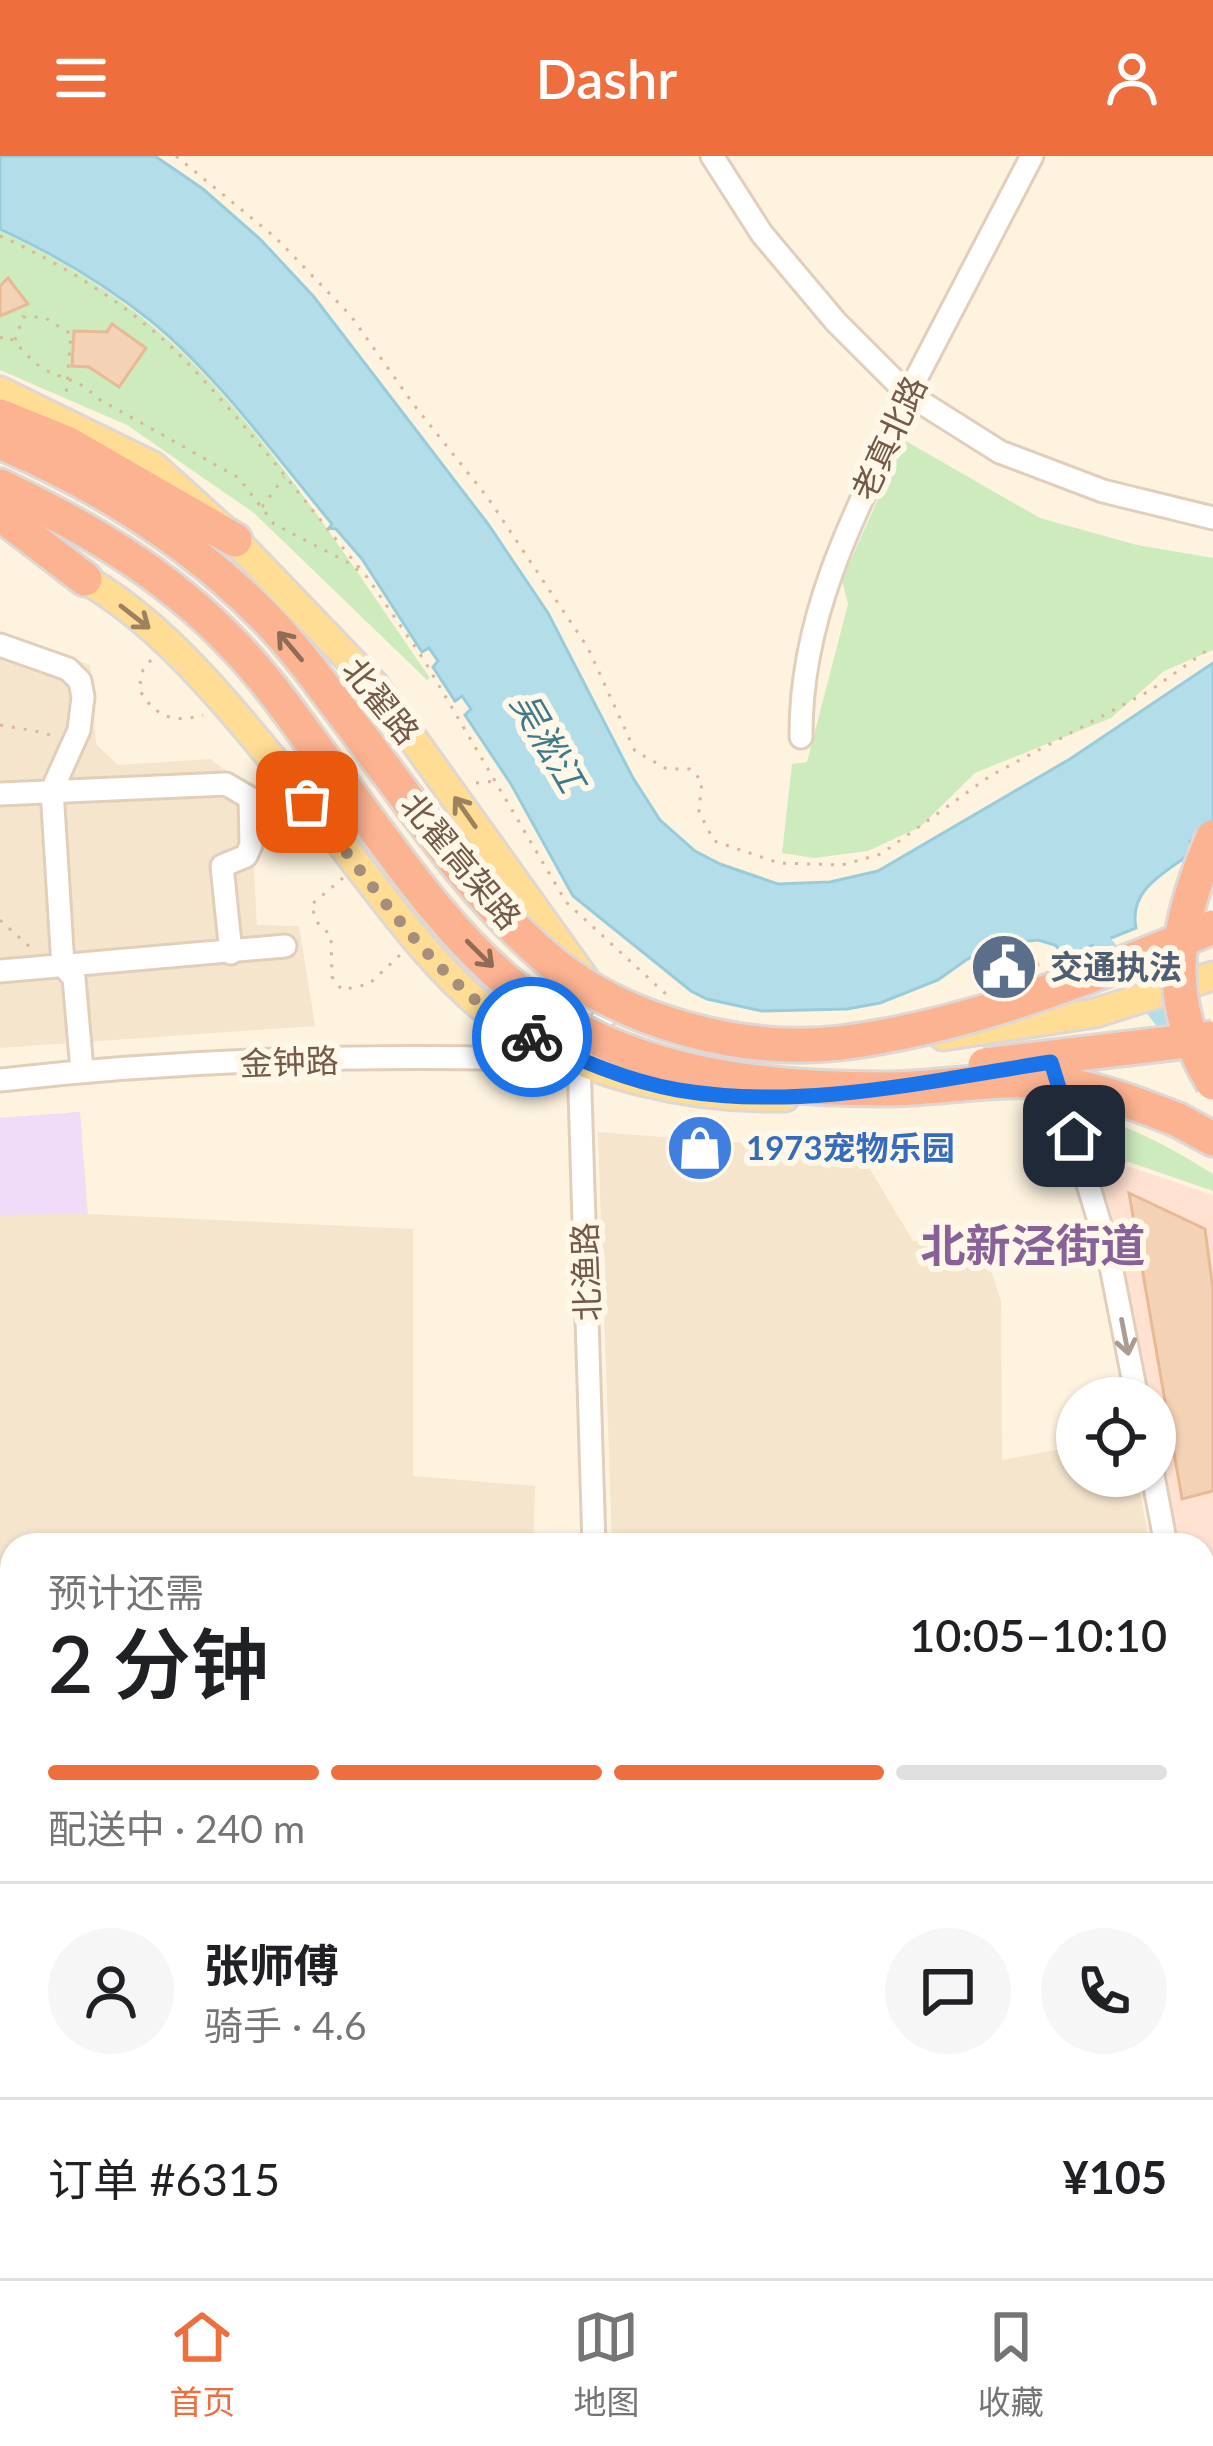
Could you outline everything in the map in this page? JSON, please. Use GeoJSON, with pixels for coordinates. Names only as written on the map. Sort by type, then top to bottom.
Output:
{"type":"FeatureCollection","features":[{"type":"Feature","properties":{"kind":"highway"},"geometry":{"type":"LineString","coordinates":[[0,416],[67,443],[248,532]]}},
{"type":"Feature","properties":{"kind":"highway","name":"北翟高架路"},"geometry":{"type":"LineString","coordinates":[[0,442],[131,510],[206,561],[265,617],[505,920],[553,964],[605,997],[710,1034],[758,1042],[838,1043],[957,1018],[1025,997]]}},
{"type":"Feature","properties":{"kind":"highway","name":"北翟高架路"},"geometry":{"type":"LineString","coordinates":[[0,486],[105,541],[174,589],[232,642],[416,882],[473,948],[520,992],[585,1036],[643,1058],[760,1083],[823,1086]]}},
{"type":"Feature","properties":{"kind":"highway"},"geometry":{"type":"LineString","coordinates":[[0,514],[86,578]]}},
{"type":"Feature","properties":{"kind":"highway"},"geometry":{"type":"LineString","coordinates":[[1205,905],[1213,836]]}},
{"type":"Feature","properties":{"kind":"highway"},"geometry":{"type":"LineString","coordinates":[[1213,866],[1205,905],[1176,961],[1188,1032],[1213,1083]]}},
{"type":"Feature","properties":{"kind":"highway"},"geometry":{"type":"LineString","coordinates":[[1025,997],[1205,905]]}},
{"type":"Feature","properties":{"kind":"highway"},"geometry":{"type":"LineString","coordinates":[[1025,997],[1213,927]]}},
{"type":"Feature","properties":{"kind":"highway"},"geometry":{"type":"LineString","coordinates":[[823,1086],[1213,1038]]}},
{"type":"Feature","properties":{"kind":"highway"},"geometry":{"type":"LineString","coordinates":[[823,1086],[1213,1053]]}},
{"type":"Feature","properties":{"kind":"highway"},"geometry":{"type":"LineString","coordinates":[[823,1086],[892,1089],[1044,1082],[1099,1091],[1213,1139]]}},
{"type":"Feature","properties":{"kind":"main road","name":"北翟路"},"geometry":{"type":"LineString","coordinates":[[0,391],[153,466],[248,532],[375,686],[576,969],[610,1007],[675,1038],[716,1046],[831,1053],[1095,1013],[1205,978]]}},
{"type":"Feature","properties":{"kind":"main road"},"geometry":{"type":"LineString","coordinates":[[0,535],[86,578],[199,672],[417,940],[507,1025],[579,1060],[676,1090],[751,1098],[823,1096],[1124,1052],[1213,1023]]}},
{"type":"Feature","properties":{"kind":"street"},"geometry":{"type":"LineString","coordinates":[[712,156],[762,234],[836,322],[908,394],[1000,452],[1103,491],[1213,518]]}},
{"type":"Feature","properties":{"kind":"street","name":"老真北路"},"geometry":{"type":"LineString","coordinates":[[801,737],[804,671],[824,591],[846,530],[904,413],[908,394],[1032,156]]}},
{"type":"Feature","properties":{"kind":"street"},"geometry":{"type":"LineString","coordinates":[[0,645],[68,669],[80,681],[83,697],[72,749],[52,790],[57,966]]}},
{"type":"Feature","properties":{"kind":"street"},"geometry":{"type":"LineString","coordinates":[[0,794],[226,784],[250,798],[251,845],[246,856],[222,866],[231,952]]}},
{"type":"Feature","properties":{"kind":"street"},"geometry":{"type":"LineString","coordinates":[[0,970],[285,946]]}},
{"type":"Feature","properties":{"kind":"street"},"geometry":{"type":"LineString","coordinates":[[57,966],[74,978],[82,1070]]}},
{"type":"Feature","properties":{"kind":"street"},"geometry":{"type":"LineString","coordinates":[[579,1060],[610,1007]]}},
{"type":"Feature","properties":{"kind":"street","name":"金钟路"},"geometry":{"type":"LineString","coordinates":[[0,1080],[82,1070],[456,1056],[579,1060]]}},
{"type":"Feature","properties":{"kind":"street","name":"北渔路"},"geometry":{"type":"LineString","coordinates":[[579,1060],[593,1533]]}},
{"type":"Feature","properties":{"kind":"street"},"geometry":{"type":"LineString","coordinates":[[1051,1062],[1108,1251],[1133,1377]]}},
{"type":"Feature","properties":{"kind":"street"},"geometry":{"type":"LineString","coordinates":[[1157,1497],[1164,1533]]}},
{"type":"Feature","properties":{"kind":"path"},"geometry":{"type":"LineString","coordinates":[[176,156],[276,238],[351,316],[488,498],[588,648],[634,751],[667,770],[690,769],[702,781],[699,812],[714,841],[779,862],[842,865],[881,854],[990,776],[1150,690],[1213,646]]}},
{"type":"Feature","properties":{"kind":"path"},"geometry":{"type":"LineString","coordinates":[[0,236],[38,253],[146,325],[195,370],[367,577],[498,780],[566,902],[672,1000]]}},
{"type":"Feature","properties":{"kind":"path"},"geometry":{"type":"LineString","coordinates":[[14,341],[23,316],[44,317],[71,334],[70,378],[64,400]]}},
{"type":"Feature","properties":{"kind":"path"},"geometry":{"type":"LineString","coordinates":[[0,338],[7,336],[42,368],[83,383],[97,398],[239,478],[269,518],[367,577]]}},
{"type":"Feature","properties":{"kind":"path"},"geometry":{"type":"LineString","coordinates":[[261,508],[284,477]]}},
{"type":"Feature","properties":{"kind":"path"},"geometry":{"type":"LineString","coordinates":[[248,532],[269,518]]}},
{"type":"Feature","properties":{"kind":"path"},"geometry":{"type":"LineString","coordinates":[[166,644],[143,670],[139,689],[160,716],[198,718],[224,701]]}},
{"type":"Feature","properties":{"kind":"path"},"geometry":{"type":"LineString","coordinates":[[0,725],[46,733],[72,749]]}},
{"type":"Feature","properties":{"kind":"path"},"geometry":{"type":"LineString","coordinates":[[476,783],[498,780]]}},
{"type":"Feature","properties":{"kind":"path"},"geometry":{"type":"LineString","coordinates":[[359,867],[311,905],[317,922],[331,936],[332,976],[341,990],[369,984],[417,940]]}},
{"type":"Feature","properties":{"kind":"path"},"geometry":{"type":"LineString","coordinates":[[0,920],[57,966]]}},
{"type":"Feature","properties":{"kind":"shaded area"},"geometry":{"type":"Polygon","coordinates":[[[0,633],[90,665],[96,744],[118,765],[210,759],[259,795],[254,872],[257,925],[299,926],[315,1026],[0,1048],[0,633]]]}},
{"type":"Feature","properties":{"kind":"shaded area"},"geometry":{"type":"Polygon","coordinates":[[[80,1112],[88,1214],[413,1229],[413,1476],[535,1486],[533,1533],[0,1533],[0,1118],[80,1112]]]}},
{"type":"Feature","properties":{"kind":"shaded area"},"geometry":{"type":"Polygon","coordinates":[[[80,1112],[87,1214],[0,1215],[0,1118],[80,1112]]]}},
{"type":"Feature","properties":{"kind":"shaded area"},"geometry":{"type":"Polygon","coordinates":[[[598,1132],[860,1152],[913,1241],[982,1243],[1001,1301],[1002,1460],[1056,1450],[1056,1497],[1141,1497],[1148,1533],[612,1533],[598,1132]]]}},
{"type":"Feature","properties":{"kind":"shaded area"},"geometry":{"type":"Polygon","coordinates":[[[1092,1167],[1130,1167],[1213,1195],[1213,1533],[1170,1533],[1163,1497],[1176,1497],[1176,1377],[1139,1377],[1092,1167]]]}},
{"type":"Feature","properties":{"kind":"green space"},"geometry":{"type":"Polygon","coordinates":[[[0,231],[101,287],[190,360],[286,473],[430,678],[254,513],[127,425],[0,370],[0,231]]]}},
{"type":"Feature","properties":{"kind":"green space"},"geometry":{"type":"Polygon","coordinates":[[[904,440],[1040,518],[1137,545],[1213,558],[1213,650],[1164,671],[1111,718],[975,773],[920,827],[868,851],[814,858],[782,853],[792,764],[807,762],[848,604],[842,580],[904,440]]]}},
{"type":"Feature","properties":{"kind":"green space"},"geometry":{"type":"Polygon","coordinates":[[[1080,1112],[1132,1130],[1197,1164],[1213,1174],[1213,1191],[1129,1162],[1095,1164],[1080,1112]]]}},
{"type":"Feature","properties":{"kind":"water","name":"吴淞江"},"geometry":{"type":"Polygon","coordinates":[[[0,156],[155,156],[203,189],[261,240],[314,297],[488,524],[548,613],[633,778],[660,820],[695,851],[778,884],[830,882],[878,871],[1070,759],[1213,663],[1213,827],[1190,841],[1194,851],[1143,892],[1135,914],[1136,928],[1066,956],[1055,945],[1038,940],[1000,944],[938,980],[880,1003],[847,1009],[762,1011],[691,991],[573,896],[511,784],[465,715],[471,709],[462,696],[455,701],[433,667],[438,661],[429,648],[422,652],[362,559],[336,529],[329,528],[332,524],[223,391],[134,308],[78,270],[0,229],[0,156]]]}},
{"type":"Feature","properties":{"kind":"building"},"geometry":{"type":"Polygon","coordinates":[[[8,278],[28,304],[0,316],[0,286],[8,278]]]}},
{"type":"Feature","properties":{"kind":"building"},"geometry":{"type":"Polygon","coordinates":[[[112,324],[146,348],[119,387],[89,367],[72,366],[74,331],[107,332],[112,324]]]}},
{"type":"Feature","properties":{"kind":"building"},"geometry":{"type":"Polygon","coordinates":[[[1021,953],[1022,957],[1033,953],[1038,965],[986,984],[980,968],[1021,953]]]}},
{"type":"Feature","properties":{"kind":"building"},"geometry":{"type":"Polygon","coordinates":[[[1129,1193],[1205,1229],[1213,1290],[1213,1491],[1182,1499],[1176,1464],[1176,1377],[1161,1377],[1129,1193]]]}},
{"type":"Feature","properties":{"kind":"waterway"},"geometry":{"type":"LineString","coordinates":[[1092,923],[1183,1045]]}},
{"type":"Feature","properties":{"kind":"way so far"},"geometry":{"type":"LineString","coordinates":[[307,802],[417,940],[480,1003],[507,1025],[532,1037]]}},
{"type":"Feature","properties":{"kind":"place","name":"交通执法"},"geometry":{"type":"Point","coordinates":[1004,967]}},
{"type":"Feature","properties":{"kind":"place","name":"1973宠物乐园"},"geometry":{"type":"Point","coordinates":[700,1148]}},
{"type":"Feature","properties":{"kind":"district","name":"北新泾街道"},"geometry":{"type":"Point","coordinates":[1033,1246]}},
{"type":"Feature","properties":{"kind":"route"},"geometry":{"type":"LineString","coordinates":[[532,1037],[617,1074],[676,1090],[751,1098],[823,1096],[1051,1062],[1074,1136]]}}]}
